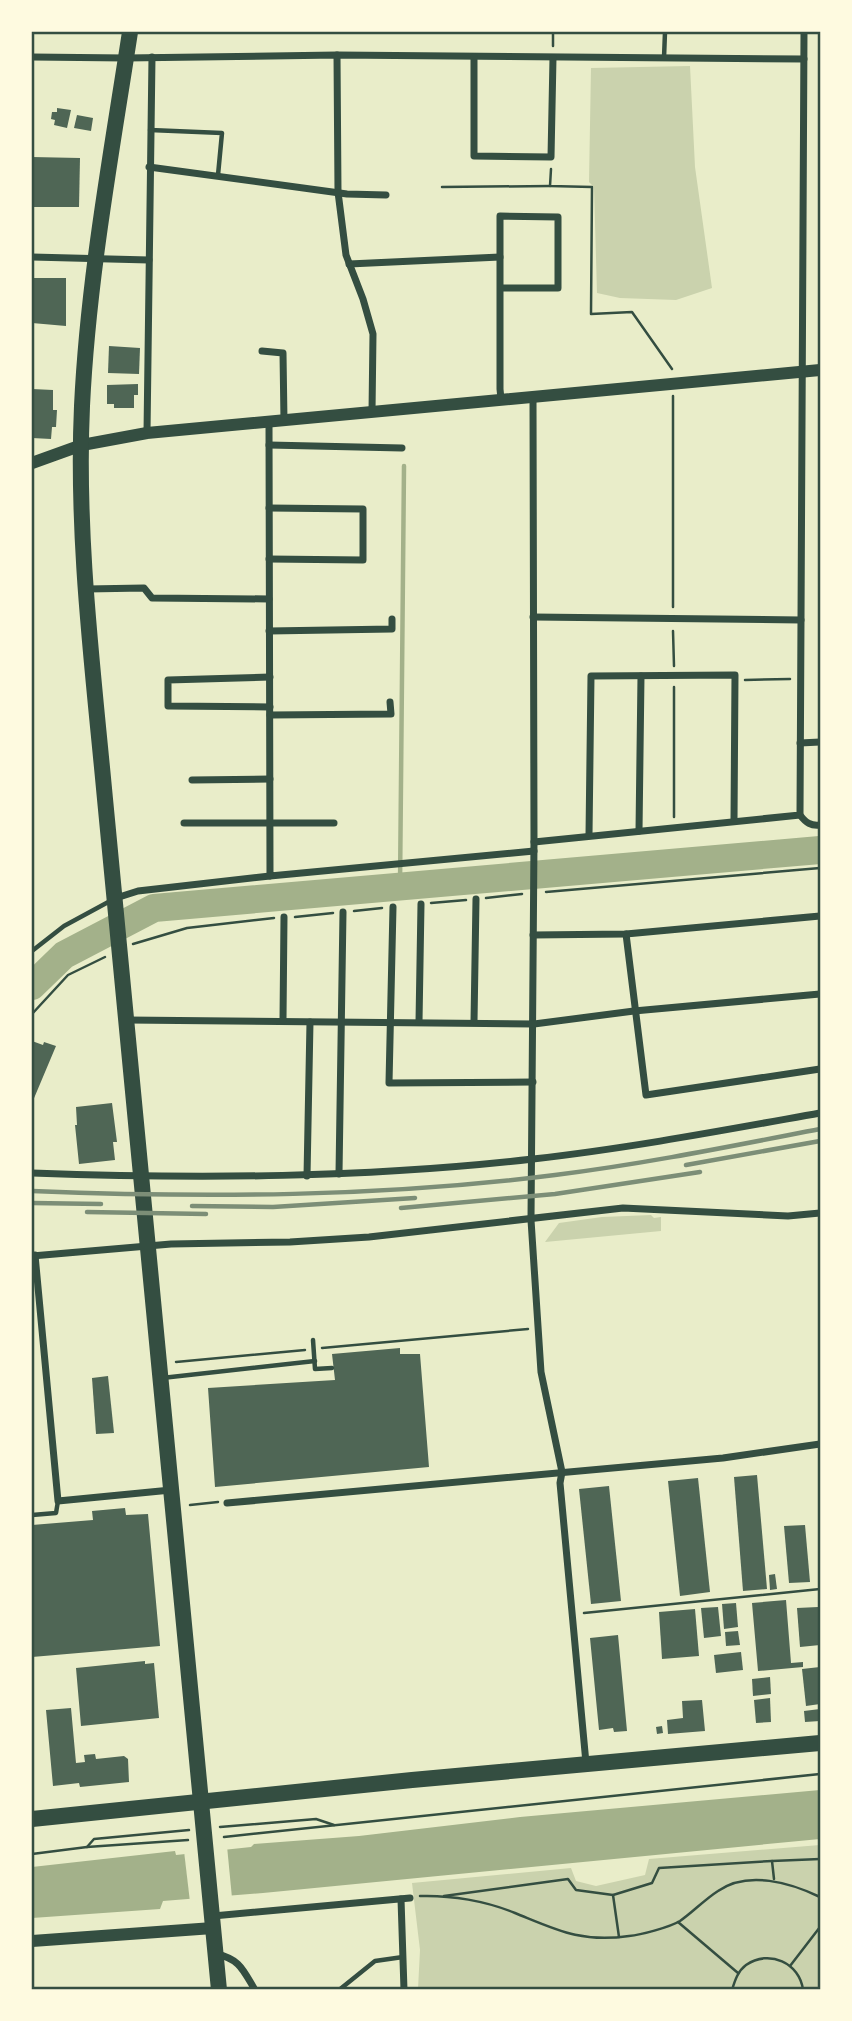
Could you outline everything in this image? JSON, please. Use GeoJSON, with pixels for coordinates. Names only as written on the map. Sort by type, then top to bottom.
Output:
{"type":"FeatureCollection","features":[{"type":"Feature","properties":{"kind":"main road"},"geometry":{"type":"LineString","coordinates":[[130,32],[87,331],[82,499],[87,589],[219,1990]]}},
{"type":"Feature","properties":{"kind":"main road"},"geometry":{"type":"LineString","coordinates":[[32,1819],[821,1743]]}},
{"type":"Feature","properties":{"kind":"street"},"geometry":{"type":"LineString","coordinates":[[804,32],[800,815],[806,823],[821,825]]}},
{"type":"Feature","properties":{"kind":"street"},"geometry":{"type":"LineString","coordinates":[[32,57],[337,55],[804,59]]}},
{"type":"Feature","properties":{"kind":"street"},"geometry":{"type":"LineString","coordinates":[[337,55],[338,192],[346,255],[373,334],[372,412]]}},
{"type":"Feature","properties":{"kind":"street"},"geometry":{"type":"LineString","coordinates":[[148,433],[149,130],[152,57]]}},
{"type":"Feature","properties":{"kind":"street"},"geometry":{"type":"LineString","coordinates":[[474,57],[474,156],[551,157],[553,58]]}},
{"type":"Feature","properties":{"kind":"street"},"geometry":{"type":"LineString","coordinates":[[149,167],[338,192],[386,195]]}},
{"type":"Feature","properties":{"kind":"street"},"geometry":{"type":"LineString","coordinates":[[500,289],[558,288],[558,216],[500,216],[500,289],[501,399]]}},
{"type":"Feature","properties":{"kind":"street"},"geometry":{"type":"LineString","coordinates":[[32,257],[149,260]]}},
{"type":"Feature","properties":{"kind":"street"},"geometry":{"type":"LineString","coordinates":[[349,264],[500,257]]}},
{"type":"Feature","properties":{"kind":"street"},"geometry":{"type":"LineString","coordinates":[[262,351],[283,353],[284,421]]}},
{"type":"Feature","properties":{"kind":"street"},"geometry":{"type":"LineString","coordinates":[[32,463],[82,445],[148,433],[533,396],[673,377],[821,370]]}},
{"type":"Feature","properties":{"kind":"street"},"geometry":{"type":"LineString","coordinates":[[533,396],[534,1024],[531,1220],[541,1373],[562,1472],[560,1483],[586,1765]]}},
{"type":"Feature","properties":{"kind":"street"},"geometry":{"type":"LineString","coordinates":[[270,422],[270,876]]}},
{"type":"Feature","properties":{"kind":"street"},"geometry":{"type":"LineString","coordinates":[[269,445],[402,448]]}},
{"type":"Feature","properties":{"kind":"street"},"geometry":{"type":"LineString","coordinates":[[269,508],[363,509],[363,560],[270,559]]}},
{"type":"Feature","properties":{"kind":"street"},"geometry":{"type":"LineString","coordinates":[[87,589],[144,588],[152,598],[270,598]]}},
{"type":"Feature","properties":{"kind":"street"},"geometry":{"type":"LineString","coordinates":[[533,617],[801,620]]}},
{"type":"Feature","properties":{"kind":"street"},"geometry":{"type":"LineString","coordinates":[[270,631],[392,629],[392,619]]}},
{"type":"Feature","properties":{"kind":"street"},"geometry":{"type":"LineString","coordinates":[[589,835],[591,677],[734,675],[734,821]]}},
{"type":"Feature","properties":{"kind":"street"},"geometry":{"type":"LineString","coordinates":[[639,831],[641,676]]}},
{"type":"Feature","properties":{"kind":"street"},"geometry":{"type":"LineString","coordinates":[[270,677],[168,680],[168,706],[391,714],[390,702]]}},
{"type":"Feature","properties":{"kind":"street"},"geometry":{"type":"LineString","coordinates":[[800,743],[821,742]]}},
{"type":"Feature","properties":{"kind":"street"},"geometry":{"type":"LineString","coordinates":[[192,780],[271,779]]}},
{"type":"Feature","properties":{"kind":"street"},"geometry":{"type":"LineString","coordinates":[[116,898],[138,891],[534,850],[589,835],[800,815]]}},
{"type":"Feature","properties":{"kind":"street"},"geometry":{"type":"LineString","coordinates":[[184,823],[334,823]]}},
{"type":"Feature","properties":{"kind":"street"},"geometry":{"type":"LineString","coordinates":[[474,1022],[476,899]]}},
{"type":"Feature","properties":{"kind":"street"},"geometry":{"type":"LineString","coordinates":[[419,1022],[421,904]]}},
{"type":"Feature","properties":{"kind":"street"},"geometry":{"type":"LineString","coordinates":[[393,907],[389,1083],[533,1082]]}},
{"type":"Feature","properties":{"kind":"street"},"geometry":{"type":"LineString","coordinates":[[339,1174],[344,912]]}},
{"type":"Feature","properties":{"kind":"street"},"geometry":{"type":"LineString","coordinates":[[533,935],[626,934],[821,916]]}},
{"type":"Feature","properties":{"kind":"street"},"geometry":{"type":"LineString","coordinates":[[283,1020],[284,918]]}},
{"type":"Feature","properties":{"kind":"street"},"geometry":{"type":"LineString","coordinates":[[626,934],[646,1096],[821,1069]]}},
{"type":"Feature","properties":{"kind":"street"},"geometry":{"type":"LineString","coordinates":[[127,1020],[534,1024],[634,1011],[821,994]]}},
{"type":"Feature","properties":{"kind":"street"},"geometry":{"type":"LineString","coordinates":[[307,1176],[310,1022]]}},
{"type":"Feature","properties":{"kind":"street"},"geometry":{"type":"LineString","coordinates":[[32,1173],[143,1177],[339,1174],[532,1159],[679,1139],[821,1113]]}},
{"type":"Feature","properties":{"kind":"street"},"geometry":{"type":"LineString","coordinates":[[173,1490],[58,1501],[33,1256],[149,1246],[330,1240],[623,1208],[788,1216],[821,1213]]}},
{"type":"Feature","properties":{"kind":"street"},"geometry":{"type":"LineString","coordinates":[[227,1503],[723,1458],[821,1444]]}},
{"type":"Feature","properties":{"kind":"street"},"geometry":{"type":"LineString","coordinates":[[32,1941],[213,1918],[410,1898]]}},
{"type":"Feature","properties":{"kind":"street"},"geometry":{"type":"LineString","coordinates":[[401,1899],[404,1990]]}},
{"type":"Feature","properties":{"kind":"street"},"geometry":{"type":"LineString","coordinates":[[216,1954],[238,1963],[255,1990]]}},
{"type":"Feature","properties":{"kind":"lane"},"geometry":{"type":"LineString","coordinates":[[664,58],[665,32]]}},
{"type":"Feature","properties":{"kind":"lane"},"geometry":{"type":"LineString","coordinates":[[149,130],[222,133],[218,175]]}},
{"type":"Feature","properties":{"kind":"lane"},"geometry":{"type":"LineString","coordinates":[[32,951],[64,926],[116,898]]}},
{"type":"Feature","properties":{"kind":"lane"},"geometry":{"type":"LineString","coordinates":[[313,1340],[315,1368],[332,1368]]}},
{"type":"Feature","properties":{"kind":"lane"},"geometry":{"type":"LineString","coordinates":[[162,1378],[315,1361]]}},
{"type":"Feature","properties":{"kind":"lane"},"geometry":{"type":"LineString","coordinates":[[32,1515],[56,1513],[58,1501]]}},
{"type":"Feature","properties":{"kind":"lane"},"geometry":{"type":"LineString","coordinates":[[339,1990],[375,1961],[403,1957]]}},
{"type":"Feature","properties":{"kind":"path"},"geometry":{"type":"LineString","coordinates":[[550,186],[551,157]]}},
{"type":"Feature","properties":{"kind":"path"},"geometry":{"type":"LineString","coordinates":[[442,187],[592,187],[591,314],[632,312],[673,377],[674,827]]}},
{"type":"Feature","properties":{"kind":"path"},"geometry":{"type":"LineString","coordinates":[[734,681],[801,678]]}},
{"type":"Feature","properties":{"kind":"path"},"geometry":{"type":"LineString","coordinates":[[175,1363],[538,1328]]}},
{"type":"Feature","properties":{"kind":"path"},"geometry":{"type":"LineString","coordinates":[[190,1506],[225,1501],[227,1503]]}},
{"type":"Feature","properties":{"kind":"path"},"geometry":{"type":"LineString","coordinates":[[573,1615],[821,1589]]}},
{"type":"Feature","properties":{"kind":"path"},"geometry":{"type":"LineString","coordinates":[[224,1837],[821,1774]]}},
{"type":"Feature","properties":{"kind":"path"},"geometry":{"type":"LineString","coordinates":[[230,1826],[316,1819],[335,1825]]}},
{"type":"Feature","properties":{"kind":"path"},"geometry":{"type":"LineString","coordinates":[[87,1847],[94,1839],[179,1831]]}},
{"type":"Feature","properties":{"kind":"path"},"geometry":{"type":"LineString","coordinates":[[32,1854],[188,1840]]}},
{"type":"Feature","properties":{"kind":"path"},"geometry":{"type":"LineString","coordinates":[[410,1898],[568,1879],[576,1890],[613,1895],[652,1883],[659,1868],[821,1859]]}},
{"type":"Feature","properties":{"kind":"path"},"geometry":{"type":"LineString","coordinates":[[772,1861],[775,1881]]}},
{"type":"Feature","properties":{"kind":"path"},"geometry":{"type":"LineString","coordinates":[[441,1896],[485,1903],[566,1934],[604,1939],[632,1936],[678,1922],[720,1889],[742,1882],[775,1881],[821,1897]]}},
{"type":"Feature","properties":{"kind":"path"},"geometry":{"type":"LineString","coordinates":[[613,1895],[619,1937]]}},
{"type":"Feature","properties":{"kind":"path"},"geometry":{"type":"LineString","coordinates":[[678,1922],[738,1973]]}},
{"type":"Feature","properties":{"kind":"path"},"geometry":{"type":"LineString","coordinates":[[790,1966],[821,1927]]}},
{"type":"Feature","properties":{"kind":"path"},"geometry":{"type":"LineString","coordinates":[[732,1990],[738,1973],[746,1965],[759,1959],[773,1958],[797,1972],[803,1990]]}},
{"type":"Feature","properties":{"kind":"shaded area"},"geometry":{"type":"Polygon","coordinates":[[[690,66],[695,167],[712,288],[676,300],[620,298],[597,293],[594,187],[589,182],[591,68],[690,66]]]}},
{"type":"Feature","properties":{"kind":"shaded area"},"geometry":{"type":"Polygon","coordinates":[[[651,1215],[654,1218],[661,1217],[661,1231],[545,1242],[559,1223],[602,1217],[651,1215]]]}},
{"type":"Feature","properties":{"kind":"shaded area"},"geometry":{"type":"Polygon","coordinates":[[[820,1790],[820,1839],[163,1901],[160,1909],[32,1918],[32,1867],[175,1851],[176,1855],[251,1847],[254,1844],[359,1836],[520,1817],[820,1790]]]}},
{"type":"Feature","properties":{"kind":"shaded area"},"geometry":{"type":"Polygon","coordinates":[[[820,1845],[820,1989],[418,1989],[420,1950],[412,1883],[571,1868],[576,1881],[596,1886],[645,1875],[649,1859],[820,1845]]]}},
{"type":"Feature","properties":{"kind":"pier"},"geometry":{"type":"Polygon","coordinates":[[[227,1846],[232,1898],[190,1902],[184,1851],[227,1846]]]}},
{"type":"Feature","properties":{"kind":"building"},"geometry":{"type":"Polygon","coordinates":[[[57,108],[71,110],[67,128],[54,125],[55,120],[51,119],[52,112],[57,112],[57,108]]]}},
{"type":"Feature","properties":{"kind":"building"},"geometry":{"type":"Polygon","coordinates":[[[77,115],[93,118],[91,131],[74,128],[77,115]]]}},
{"type":"Feature","properties":{"kind":"building"},"geometry":{"type":"Polygon","coordinates":[[[32,157],[80,158],[79,207],[32,207],[32,157]]]}},
{"type":"Feature","properties":{"kind":"building"},"geometry":{"type":"Polygon","coordinates":[[[32,278],[66,278],[66,326],[32,323],[32,278]]]}},
{"type":"Feature","properties":{"kind":"building"},"geometry":{"type":"Polygon","coordinates":[[[109,346],[140,348],[139,374],[108,373],[109,346]]]}},
{"type":"Feature","properties":{"kind":"building"},"geometry":{"type":"Polygon","coordinates":[[[138,384],[138,395],[134,395],[134,408],[114,408],[114,404],[107,404],[107,385],[138,384]]]}},
{"type":"Feature","properties":{"kind":"building"},"geometry":{"type":"Polygon","coordinates":[[[32,389],[53,390],[53,410],[57,410],[56,427],[52,427],[51,439],[32,438],[32,389]]]}},
{"type":"Feature","properties":{"kind":"building"},"geometry":{"type":"Polygon","coordinates":[[[32,1041],[56,1046],[32,1103],[32,1041]]]}},
{"type":"Feature","properties":{"kind":"building"},"geometry":{"type":"Polygon","coordinates":[[[112,1103],[117,1142],[113,1142],[115,1160],[79,1164],[76,1107],[112,1103]]]}},
{"type":"Feature","properties":{"kind":"building"},"geometry":{"type":"Polygon","coordinates":[[[400,1348],[400,1354],[420,1354],[429,1467],[215,1487],[208,1388],[335,1380],[332,1354],[400,1348]]]}},
{"type":"Feature","properties":{"kind":"building"},"geometry":{"type":"Polygon","coordinates":[[[108,1376],[114,1433],[96,1434],[92,1378],[108,1376]]]}},
{"type":"Feature","properties":{"kind":"building"},"geometry":{"type":"Polygon","coordinates":[[[757,1475],[767,1589],[743,1591],[734,1477],[757,1475]]]}},
{"type":"Feature","properties":{"kind":"building"},"geometry":{"type":"Polygon","coordinates":[[[698,1478],[710,1592],[680,1596],[668,1481],[698,1478]]]}},
{"type":"Feature","properties":{"kind":"building"},"geometry":{"type":"Polygon","coordinates":[[[609,1486],[621,1601],[591,1604],[579,1489],[609,1486]]]}},
{"type":"Feature","properties":{"kind":"building"},"geometry":{"type":"Polygon","coordinates":[[[125,1508],[126,1515],[148,1514],[160,1646],[32,1657],[32,1525],[93,1520],[92,1511],[125,1508]]]}},
{"type":"Feature","properties":{"kind":"building"},"geometry":{"type":"Polygon","coordinates":[[[805,1525],[810,1582],[789,1583],[784,1526],[805,1525]]]}},
{"type":"Feature","properties":{"kind":"building"},"geometry":{"type":"Polygon","coordinates":[[[775,1574],[777,1589],[770,1590],[769,1575],[775,1574]]]}},
{"type":"Feature","properties":{"kind":"building"},"geometry":{"type":"Polygon","coordinates":[[[786,1600],[791,1663],[803,1662],[803,1667],[758,1671],[752,1603],[786,1600]]]}},
{"type":"Feature","properties":{"kind":"building"},"geometry":{"type":"Polygon","coordinates":[[[736,1603],[738,1627],[724,1629],[722,1604],[736,1603]]]}},
{"type":"Feature","properties":{"kind":"building"},"geometry":{"type":"Polygon","coordinates":[[[718,1607],[721,1636],[704,1638],[701,1608],[718,1607]]]}},
{"type":"Feature","properties":{"kind":"building"},"geometry":{"type":"Polygon","coordinates":[[[818,1607],[820,1645],[800,1647],[797,1608],[818,1607]]]}},
{"type":"Feature","properties":{"kind":"building"},"geometry":{"type":"Polygon","coordinates":[[[695,1609],[699,1656],[662,1659],[659,1612],[695,1609]]]}},
{"type":"Feature","properties":{"kind":"building"},"geometry":{"type":"Polygon","coordinates":[[[738,1631],[740,1645],[726,1646],[725,1632],[738,1631]]]}},
{"type":"Feature","properties":{"kind":"building"},"geometry":{"type":"Polygon","coordinates":[[[618,1635],[627,1731],[614,1732],[613,1728],[599,1730],[590,1638],[618,1635]]]}},
{"type":"Feature","properties":{"kind":"building"},"geometry":{"type":"Polygon","coordinates":[[[741,1652],[743,1670],[716,1673],[714,1655],[741,1652]]]}},
{"type":"Feature","properties":{"kind":"building"},"geometry":{"type":"Polygon","coordinates":[[[145,1661],[145,1664],[154,1663],[159,1718],[81,1726],[76,1668],[145,1661]]]}},
{"type":"Feature","properties":{"kind":"building"},"geometry":{"type":"Polygon","coordinates":[[[820,1667],[820,1704],[806,1706],[802,1669],[820,1667]]]}},
{"type":"Feature","properties":{"kind":"building"},"geometry":{"type":"Polygon","coordinates":[[[770,1677],[771,1694],[753,1696],[752,1679],[770,1677]]]}},
{"type":"Feature","properties":{"kind":"building"},"geometry":{"type":"Polygon","coordinates":[[[770,1698],[771,1722],[756,1723],[754,1700],[770,1698]]]}},
{"type":"Feature","properties":{"kind":"building"},"geometry":{"type":"Polygon","coordinates":[[[702,1700],[705,1731],[668,1734],[667,1720],[683,1718],[682,1701],[702,1700]]]}},
{"type":"Feature","properties":{"kind":"building"},"geometry":{"type":"Polygon","coordinates":[[[71,1708],[76,1763],[85,1762],[84,1755],[95,1754],[96,1759],[124,1756],[128,1759],[129,1782],[80,1787],[79,1783],[53,1786],[46,1710],[71,1708]]]}},
{"type":"Feature","properties":{"kind":"building"},"geometry":{"type":"Polygon","coordinates":[[[820,1709],[820,1721],[805,1722],[804,1711],[820,1709]]]}},
{"type":"Feature","properties":{"kind":"building"},"geometry":{"type":"Polygon","coordinates":[[[662,1726],[663,1733],[657,1734],[656,1727],[662,1726]]]}},
{"type":"Feature","properties":{"kind":"waterway"},"geometry":{"type":"LineString","coordinates":[[400,887],[404,466]]}},
{"type":"Feature","properties":{"kind":"waterway"},"geometry":{"type":"LineString","coordinates":[[32,986],[64,955],[154,908],[820,850]]}},
{"type":"Feature","properties":{"kind":"railway"},"geometry":{"type":"LineString","coordinates":[[32,1191],[228,1195],[424,1188],[588,1171],[820,1129]]}},
{"type":"Feature","properties":{"kind":"railway"},"geometry":{"type":"LineString","coordinates":[[686,1165],[820,1141]]}},
{"type":"Feature","properties":{"kind":"railway"},"geometry":{"type":"LineString","coordinates":[[401,1208],[555,1194],[700,1172]]}},
{"type":"Feature","properties":{"kind":"railway"},"geometry":{"type":"LineString","coordinates":[[192,1206],[273,1207],[415,1198]]}},
{"type":"Feature","properties":{"kind":"railway"},"geometry":{"type":"LineString","coordinates":[[32,1203],[101,1204]]}},
{"type":"Feature","properties":{"kind":"railway"},"geometry":{"type":"LineString","coordinates":[[87,1212],[206,1214]]}}]}
